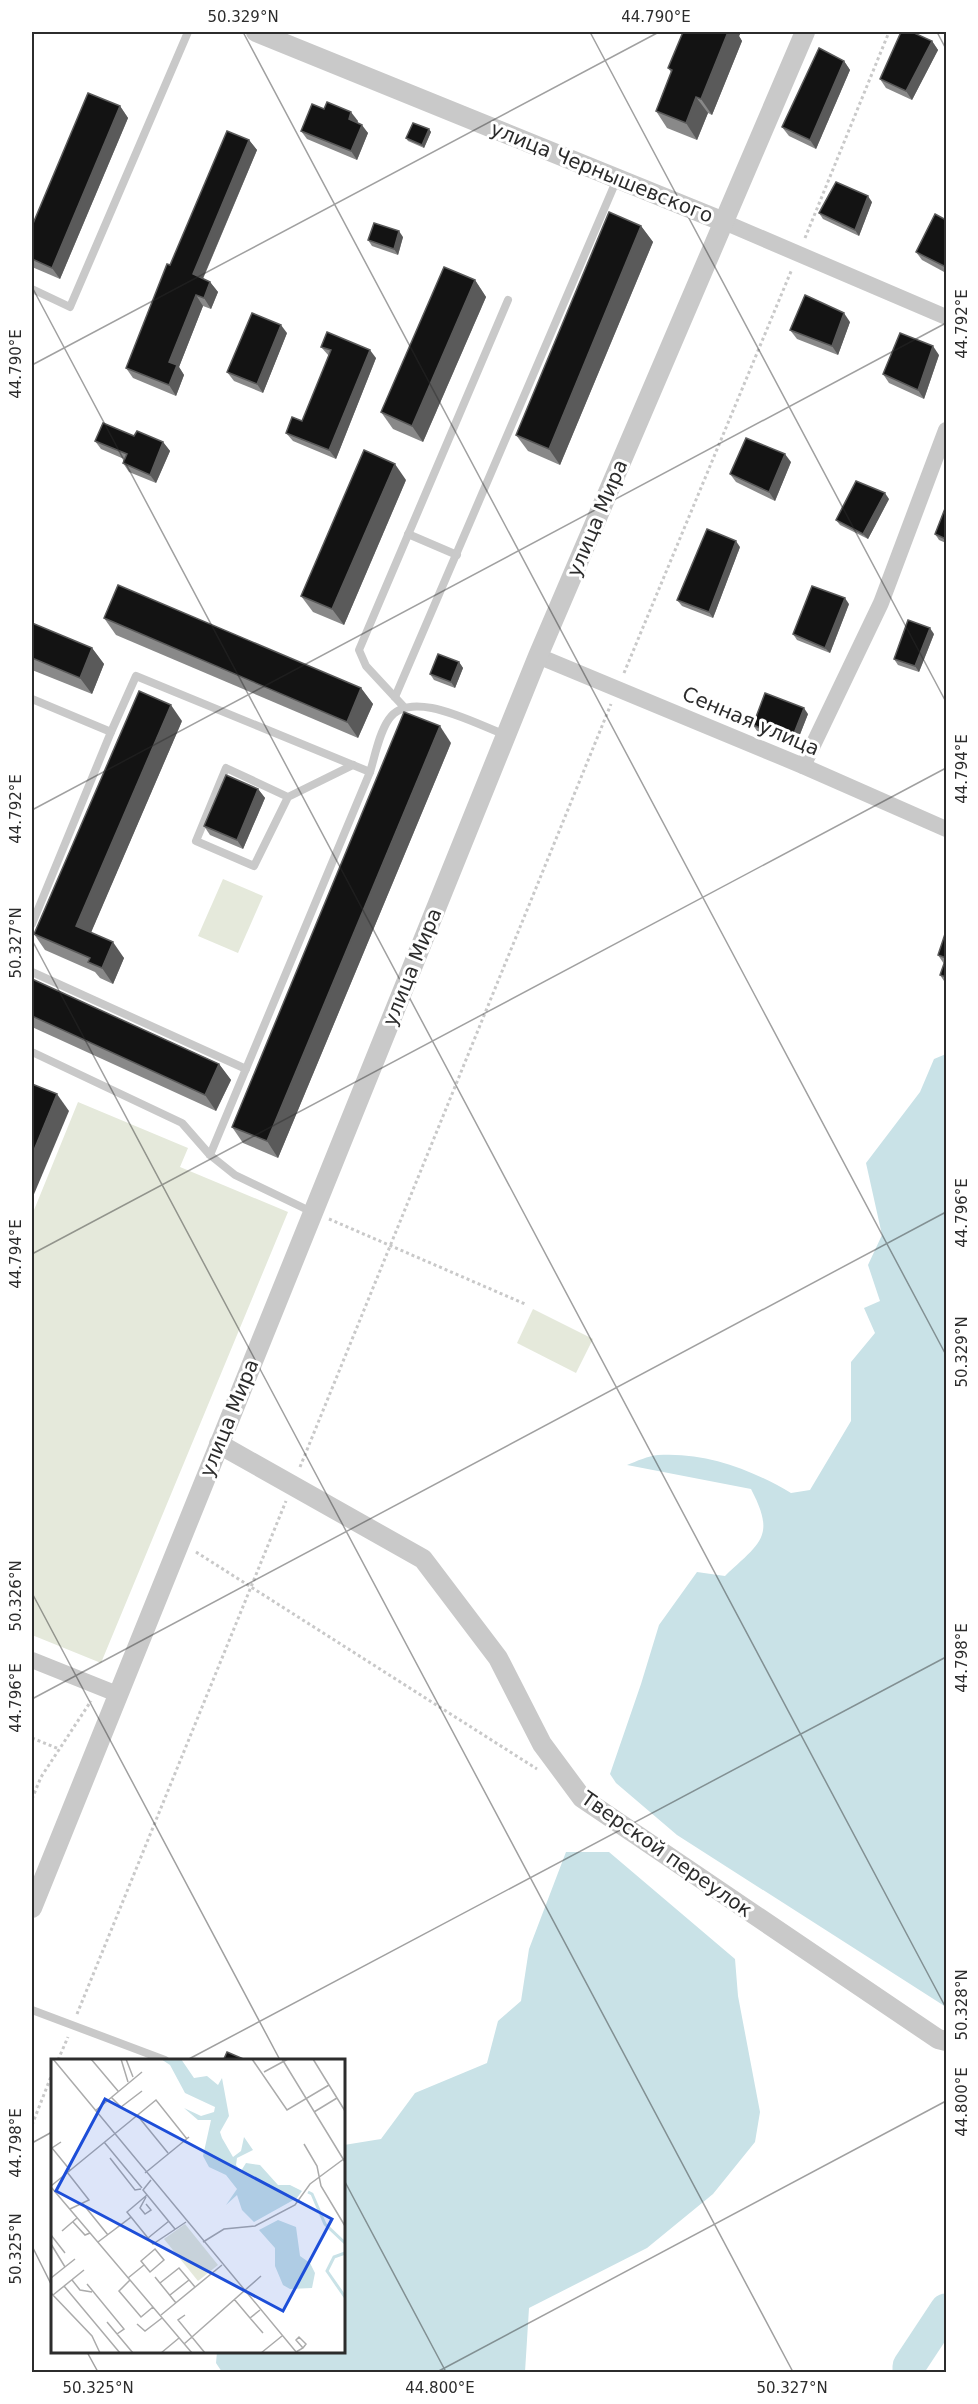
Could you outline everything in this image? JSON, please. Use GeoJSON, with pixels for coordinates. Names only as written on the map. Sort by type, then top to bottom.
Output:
{"type":"FeatureCollection","features":[{"type":"Feature","properties":{"kind":"street","name":"улица Чернышевского"},"geometry":{"type":"LineString","coordinates":[[256,32],[724,222],[946,317]]}},
{"type":"Feature","properties":{"kind":"street","name":"улица Мира"},"geometry":{"type":"LineString","coordinates":[[32,1908],[108,1691],[179,1541],[538,656],[806,32]]}},
{"type":"Feature","properties":{"kind":"street"},"geometry":{"type":"LineString","coordinates":[[803,766],[881,603],[946,430]]}},
{"type":"Feature","properties":{"kind":"street","name":"Сенная улица"},"geometry":{"type":"LineString","coordinates":[[538,656],[803,766],[946,829]]}},
{"type":"Feature","properties":{"kind":"street","name":"Тверской переулок"},"geometry":{"type":"LineString","coordinates":[[219,1444],[423,1559],[498,1658],[542,1744],[582,1798],[938,2039],[946,2041]]}},
{"type":"Feature","properties":{"kind":"street"},"geometry":{"type":"LineString","coordinates":[[32,1659],[108,1691]]}},
{"type":"Feature","properties":{"kind":"lane"},"geometry":{"type":"LineString","coordinates":[[32,289],[70,307],[188,32]]}},
{"type":"Feature","properties":{"kind":"lane"},"geometry":{"type":"LineString","coordinates":[[395,697],[458,555],[617,178]]}},
{"type":"Feature","properties":{"kind":"lane"},"geometry":{"type":"LineString","coordinates":[[404,707],[366,666],[359,650],[507,300]]}},
{"type":"Feature","properties":{"kind":"lane"},"geometry":{"type":"LineString","coordinates":[[408,534],[458,555]]}},
{"type":"Feature","properties":{"kind":"lane"},"geometry":{"type":"LineString","coordinates":[[32,924],[136,676],[370,772]]}},
{"type":"Feature","properties":{"kind":"lane"},"geometry":{"type":"LineString","coordinates":[[32,699],[111,732]]}},
{"type":"Feature","properties":{"kind":"lane"},"geometry":{"type":"LineString","coordinates":[[210,1155],[370,772],[389,719],[404,707],[425,705],[506,736]]}},
{"type":"Feature","properties":{"kind":"lane"},"geometry":{"type":"LineString","coordinates":[[288,797],[226,768],[196,842],[255,866],[288,797],[353,765]]}},
{"type":"Feature","properties":{"kind":"lane"},"geometry":{"type":"LineString","coordinates":[[32,972],[246,1069]]}},
{"type":"Feature","properties":{"kind":"lane"},"geometry":{"type":"LineString","coordinates":[[32,1052],[182,1124],[210,1155],[235,1175],[313,1212]]}},
{"type":"Feature","properties":{"kind":"lane"},"geometry":{"type":"LineString","coordinates":[[32,2010],[160,2059]]}},
{"type":"Feature","properties":{"kind":"path"},"geometry":{"type":"LineString","coordinates":[[59,2059],[618,688],[889,32]]}},
{"type":"Feature","properties":{"kind":"path"},"geometry":{"type":"LineString","coordinates":[[313,1212],[525,1304]]}},
{"type":"Feature","properties":{"kind":"path"},"geometry":{"type":"LineString","coordinates":[[179,1541],[542,1773]]}},
{"type":"Feature","properties":{"kind":"path"},"geometry":{"type":"LineString","coordinates":[[32,1799],[41,1777],[59,1749],[108,1691]]}},
{"type":"Feature","properties":{"kind":"path"},"geometry":{"type":"LineString","coordinates":[[32,1738],[59,1749]]}},
{"type":"Feature","properties":{"kind":"path"},"geometry":{"type":"LineString","coordinates":[[32,2125],[51,2077]]}},
{"type":"Feature","properties":{"kind":"shaded area"},"geometry":{"type":"Polygon","coordinates":[[[223,879],[263,896],[238,953],[198,936],[223,879]]]}},
{"type":"Feature","properties":{"kind":"shaded area"},"geometry":{"type":"Polygon","coordinates":[[[78,1102],[188,1148],[180,1167],[288,1212],[101,1663],[32,1635],[32,1215],[78,1102]]]}},
{"type":"Feature","properties":{"kind":"shaded area"},"geometry":{"type":"Polygon","coordinates":[[[533,1309],[593,1339],[576,1373],[517,1343],[533,1309]]]}},
{"type":"Feature","properties":{"kind":"water"},"geometry":{"type":"Polygon","coordinates":[[[946,1054],[946,2007],[677,1835],[616,1783],[610,1774],[659,1625],[697,1572],[725,1576],[756,1546],[763,1529],[763,1518],[751,1489],[627,1465],[658,1455],[693,1456],[744,1470],[791,1493],[810,1490],[851,1421],[851,1362],[875,1333],[864,1308],[880,1301],[868,1265],[882,1235],[866,1163],[920,1092],[934,1059],[946,1054]]]}},
{"type":"Feature","properties":{"kind":"water"},"geometry":{"type":"Polygon","coordinates":[[[566,1852],[609,1852],[735,1959],[738,1996],[760,2112],[755,2142],[713,2194],[647,2248],[529,2308],[525,2372],[222,2372],[216,2363],[217,2353],[345,2353],[345,2145],[381,2139],[415,2093],[487,2063],[498,2021],[521,2001],[529,1949],[566,1852]]]}},
{"type":"Feature","properties":{"kind":"building"},"geometry":{"type":"Polygon","coordinates":[[[683,32],[728,32],[701,99],[696,97],[686,123],[656,111],[672,70],[668,68],[683,32]]]}},
{"type":"Feature","properties":{"kind":"building"},"geometry":{"type":"Polygon","coordinates":[[[901,32],[912,32],[932,41],[906,91],[880,79],[901,32]]]}},
{"type":"Feature","properties":{"kind":"building"},"geometry":{"type":"Polygon","coordinates":[[[819,48],[844,61],[810,140],[782,127],[819,48]]]}},
{"type":"Feature","properties":{"kind":"building"},"geometry":{"type":"Polygon","coordinates":[[[88,93],[120,106],[52,268],[32,259],[32,226],[88,93]]]}},
{"type":"Feature","properties":{"kind":"building"},"geometry":{"type":"Polygon","coordinates":[[[327,102],[351,112],[349,119],[362,125],[351,151],[301,131],[312,104],[324,109],[327,102]]]}},
{"type":"Feature","properties":{"kind":"building"},"geometry":{"type":"Polygon","coordinates":[[[413,123],[429,129],[422,145],[406,138],[413,123]]]}},
{"type":"Feature","properties":{"kind":"building"},"geometry":{"type":"Polygon","coordinates":[[[227,131],[249,140],[193,274],[210,282],[204,298],[196,295],[169,362],[177,365],[169,385],[126,368],[167,264],[170,265],[227,131]]]}},
{"type":"Feature","properties":{"kind":"building"},"geometry":{"type":"Polygon","coordinates":[[[836,182],[868,196],[855,230],[819,213],[836,182]]]}},
{"type":"Feature","properties":{"kind":"building"},"geometry":{"type":"Polygon","coordinates":[[[609,212],[641,226],[549,449],[516,435],[609,212]]]}},
{"type":"Feature","properties":{"kind":"building"},"geometry":{"type":"Polygon","coordinates":[[[935,214],[946,220],[946,267],[916,252],[935,214]]]}},
{"type":"Feature","properties":{"kind":"building"},"geometry":{"type":"Polygon","coordinates":[[[374,223],[399,231],[394,249],[368,240],[374,223]]]}},
{"type":"Feature","properties":{"kind":"building"},"geometry":{"type":"Polygon","coordinates":[[[444,267],[475,280],[412,426],[381,412],[444,267]]]}},
{"type":"Feature","properties":{"kind":"building"},"geometry":{"type":"Polygon","coordinates":[[[805,295],[844,313],[832,346],[790,330],[805,295]]]}},
{"type":"Feature","properties":{"kind":"building"},"geometry":{"type":"Polygon","coordinates":[[[252,313],[281,325],[257,384],[227,372],[252,313]]]}},
{"type":"Feature","properties":{"kind":"building"},"geometry":{"type":"Polygon","coordinates":[[[327,332],[370,350],[329,450],[286,433],[292,417],[302,421],[331,350],[321,347],[327,332]]]}},
{"type":"Feature","properties":{"kind":"building"},"geometry":{"type":"Polygon","coordinates":[[[900,333],[933,346],[918,390],[883,374],[900,333]]]}},
{"type":"Feature","properties":{"kind":"building"},"geometry":{"type":"Polygon","coordinates":[[[103,423],[134,436],[137,431],[163,442],[150,475],[123,463],[127,454],[95,441],[103,423]]]}},
{"type":"Feature","properties":{"kind":"building"},"geometry":{"type":"Polygon","coordinates":[[[746,438],[785,454],[769,492],[730,474],[746,438]]]}},
{"type":"Feature","properties":{"kind":"building"},"geometry":{"type":"Polygon","coordinates":[[[364,450],[395,464],[332,609],[301,596],[364,450]]]}},
{"type":"Feature","properties":{"kind":"building"},"geometry":{"type":"Polygon","coordinates":[[[856,481],[885,493],[863,534],[836,520],[856,481]]]}},
{"type":"Feature","properties":{"kind":"building"},"geometry":{"type":"Polygon","coordinates":[[[946,506],[946,539],[935,534],[946,506]]]}},
{"type":"Feature","properties":{"kind":"building"},"geometry":{"type":"Polygon","coordinates":[[[707,529],[736,541],[709,612],[677,600],[707,529]]]}},
{"type":"Feature","properties":{"kind":"building"},"geometry":{"type":"Polygon","coordinates":[[[118,585],[361,688],[347,722],[104,618],[118,585]]]}},
{"type":"Feature","properties":{"kind":"building"},"geometry":{"type":"Polygon","coordinates":[[[812,586],[845,598],[825,648],[793,634],[812,586]]]}},
{"type":"Feature","properties":{"kind":"building"},"geometry":{"type":"Polygon","coordinates":[[[908,620],[930,628],[915,666],[894,659],[908,620]]]}},
{"type":"Feature","properties":{"kind":"building"},"geometry":{"type":"Polygon","coordinates":[[[32,623],[92,648],[80,678],[32,658],[32,623]]]}},
{"type":"Feature","properties":{"kind":"building"},"geometry":{"type":"Polygon","coordinates":[[[438,654],[459,662],[451,682],[430,674],[438,654]]]}},
{"type":"Feature","properties":{"kind":"building"},"geometry":{"type":"Polygon","coordinates":[[[139,691],[171,705],[76,926],[113,942],[102,968],[88,962],[90,958],[34,934],[139,691]]]}},
{"type":"Feature","properties":{"kind":"building"},"geometry":{"type":"Polygon","coordinates":[[[765,693],[804,708],[791,741],[753,725],[765,693]]]}},
{"type":"Feature","properties":{"kind":"building"},"geometry":{"type":"Polygon","coordinates":[[[404,712],[440,726],[267,1141],[232,1127],[404,712]]]}},
{"type":"Feature","properties":{"kind":"building"},"geometry":{"type":"Polygon","coordinates":[[[226,775],[258,789],[237,840],[204,826],[226,775]]]}},
{"type":"Feature","properties":{"kind":"building"},"geometry":{"type":"Polygon","coordinates":[[[946,931],[946,958],[938,955],[946,931]]]}},
{"type":"Feature","properties":{"kind":"building"},"geometry":{"type":"Polygon","coordinates":[[[946,958],[946,977],[940,975],[946,958]]]}},
{"type":"Feature","properties":{"kind":"building"},"geometry":{"type":"Polygon","coordinates":[[[32,979],[219,1064],[205,1095],[32,1016],[32,979]]]}},
{"type":"Feature","properties":{"kind":"building"},"geometry":{"type":"Polygon","coordinates":[[[32,1084],[57,1094],[32,1155],[32,1084]]]}},
{"type":"Feature","properties":{"kind":"building"},"geometry":{"type":"Polygon","coordinates":[[[227,2052],[243,2059],[224,2059],[227,2052]]]}},
{"type":"Feature","properties":{"kind":"waterway"},"geometry":{"type":"LineString","coordinates":[[909,2372],[909,2366],[946,2310]]}}]}
